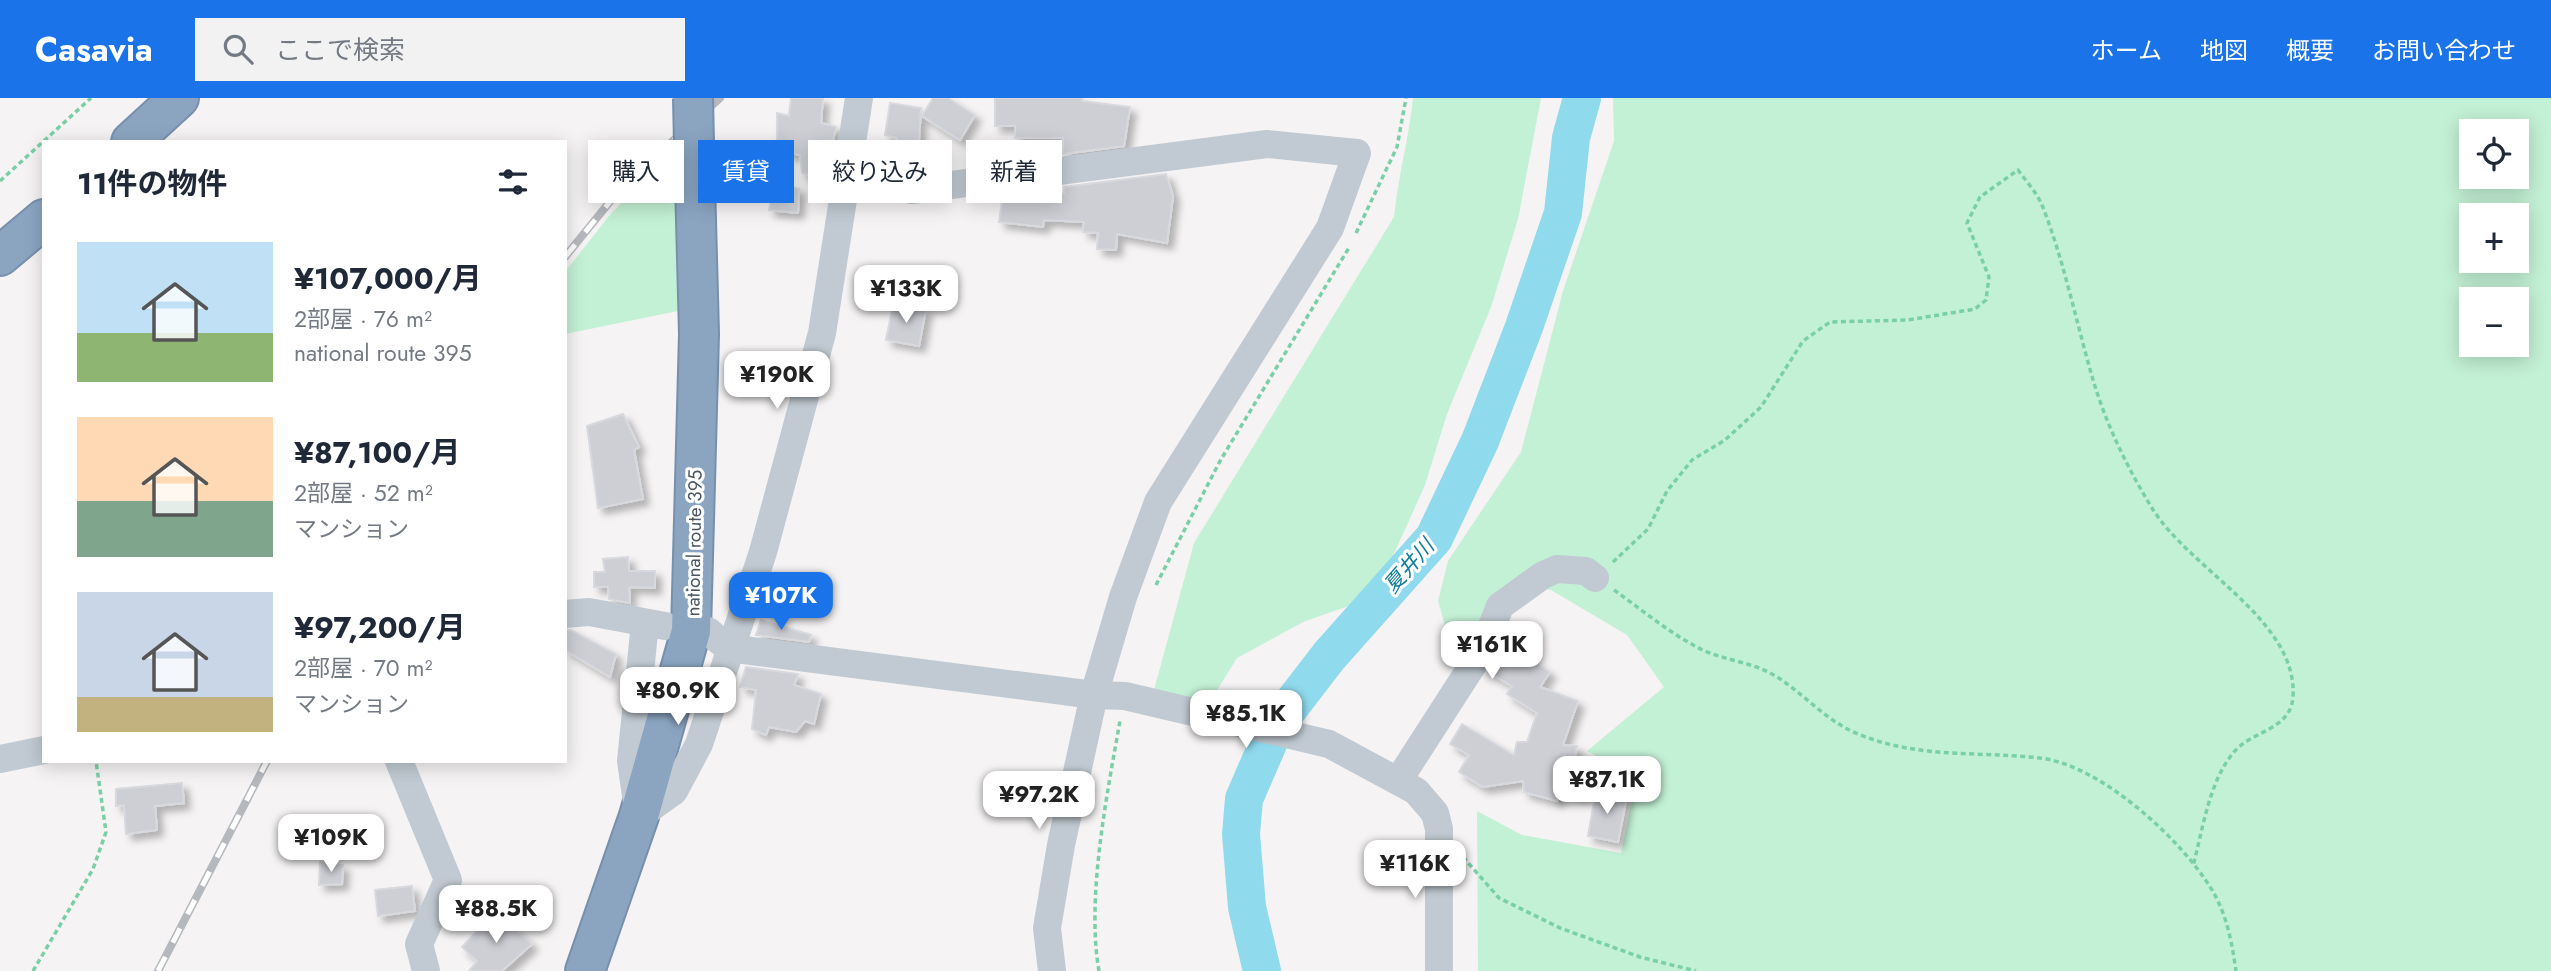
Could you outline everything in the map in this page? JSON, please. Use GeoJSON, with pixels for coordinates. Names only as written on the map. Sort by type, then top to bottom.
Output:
{"type":"FeatureCollection","features":[{"type":"Feature","properties":{"kind":"highway"},"geometry":{"type":"LineString","coordinates":[[133,140],[179,98]]}},
{"type":"Feature","properties":{"kind":"highway","name":"national route 395"},"geometry":{"type":"LineString","coordinates":[[585,971],[639,816],[691,631],[699,334],[693,98]]}},
{"type":"Feature","properties":{"kind":"highway"},"geometry":{"type":"LineString","coordinates":[[0,256],[42,221]]}},
{"type":"Feature","properties":{"kind":"street"},"geometry":{"type":"LineString","coordinates":[[852,140],[859,98]]}},
{"type":"Feature","properties":{"kind":"street"},"geometry":{"type":"LineString","coordinates":[[952,185],[1267,144],[1357,153],[1331,228],[1270,320],[1158,502],[1123,597],[1094,695],[1060,845],[1047,928],[1052,971]]}},
{"type":"Feature","properties":{"kind":"street"},"geometry":{"type":"LineString","coordinates":[[567,614],[589,611],[655,624],[631,761],[639,816],[674,791],[699,744],[718,640],[763,552],[822,333],[842,203]]}},
{"type":"Feature","properties":{"kind":"street"},"geometry":{"type":"LineString","coordinates":[[1389,776],[1483,649],[1500,606],[1543,575],[1556,569],[1586,571],[1595,578]]}},
{"type":"Feature","properties":{"kind":"street"},"geometry":{"type":"LineString","coordinates":[[718,640],[1094,695],[1125,696],[1329,744],[1416,791],[1435,813],[1439,829],[1439,971]]}},
{"type":"Feature","properties":{"kind":"street"},"geometry":{"type":"LineString","coordinates":[[0,759],[42,750]]}},
{"type":"Feature","properties":{"kind":"street"},"geometry":{"type":"LineString","coordinates":[[401,763],[448,880],[419,943],[426,971]]}},
{"type":"Feature","properties":{"kind":"path"},"geometry":{"type":"LineString","coordinates":[[44,140],[90,98]]}},
{"type":"Feature","properties":{"kind":"path"},"geometry":{"type":"LineString","coordinates":[[1151,597],[1220,461],[1343,261],[1397,147],[1406,98]]}},
{"type":"Feature","properties":{"kind":"path"},"geometry":{"type":"LineString","coordinates":[[0,181],[42,142]]}},
{"type":"Feature","properties":{"kind":"path"},"geometry":{"type":"LineString","coordinates":[[2193,866],[2213,790],[2234,751],[2282,721],[2294,700],[2292,668],[2281,645],[2259,617],[2203,568],[2153,510],[2110,429],[2041,203],[2018,170],[1980,197],[1967,223],[1989,277],[1986,300],[1975,309],[1908,320],[1830,322],[1803,341],[1760,407],[1725,440],[1692,460],[1667,491],[1648,529],[1595,578],[1698,648],[1771,673],[1825,716],[1857,734],[1914,751],[2042,758],[2077,769],[2109,788],[2169,835],[2193,866],[2213,891],[2231,933],[2236,971]]}},
{"type":"Feature","properties":{"kind":"path"},"geometry":{"type":"LineString","coordinates":[[1099,971],[1093,941],[1105,802],[1125,696]]}},
{"type":"Feature","properties":{"kind":"path"},"geometry":{"type":"LineString","coordinates":[[33,971],[93,869],[106,832],[96,763]]}},
{"type":"Feature","properties":{"kind":"path"},"geometry":{"type":"LineString","coordinates":[[1439,829],[1499,898],[1560,928],[1640,957],[1696,971]]}},
{"type":"Feature","properties":{"kind":"green space"},"geometry":{"type":"Polygon","coordinates":[[[1413,98],[1541,98],[1518,219],[1491,307],[1447,414],[1425,485],[1379,587],[1357,603],[1303,622],[1237,658],[1194,727],[1148,712],[1194,543],[1394,217],[1413,98]]]}},
{"type":"Feature","properties":{"kind":"green space"},"geometry":{"type":"Polygon","coordinates":[[[1613,98],[2551,98],[2551,971],[1478,971],[1477,811],[1522,835],[1621,853],[1636,778],[1587,751],[1664,687],[1627,635],[1551,590],[1515,583],[1454,657],[1438,601],[1448,561],[1521,452],[1563,291],[1614,141],[1613,98]]]}},
{"type":"Feature","properties":{"kind":"green space"},"geometry":{"type":"Polygon","coordinates":[[[621,203],[676,203],[678,311],[567,334],[567,269],[621,203]]]}},
{"type":"Feature","properties":{"kind":"building"},"geometry":{"type":"Polygon","coordinates":[[[791,98],[823,98],[821,123],[836,127],[833,140],[808,140],[808,174],[802,173],[800,155],[794,154],[794,140],[777,140],[777,113],[789,116],[791,98]]]}},
{"type":"Feature","properties":{"kind":"building"},"geometry":{"type":"Polygon","coordinates":[[[933,98],[948,98],[975,115],[960,140],[922,116],[933,98]]]}},
{"type":"Feature","properties":{"kind":"building"},"geometry":{"type":"Polygon","coordinates":[[[995,98],[1082,98],[1082,101],[1130,107],[1124,146],[1063,154],[1063,138],[1015,138],[1015,126],[995,126],[995,98]]]}},
{"type":"Feature","properties":{"kind":"building"},"geometry":{"type":"Polygon","coordinates":[[[890,103],[921,108],[919,140],[897,140],[885,135],[890,103]]]}},
{"type":"Feature","properties":{"kind":"building"},"geometry":{"type":"Polygon","coordinates":[[[1166,174],[1173,196],[1167,243],[1117,234],[1116,250],[1097,249],[1098,233],[1083,232],[1084,222],[1044,220],[1043,227],[999,222],[1002,203],[1062,203],[1064,187],[1166,174]]]}},
{"type":"Feature","properties":{"kind":"building"},"geometry":{"type":"Polygon","coordinates":[[[794,188],[799,189],[798,213],[769,210],[770,203],[794,203],[794,188]]]}},
{"type":"Feature","properties":{"kind":"building"},"geometry":{"type":"Polygon","coordinates":[[[893,305],[926,309],[919,346],[886,340],[893,305]]]}},
{"type":"Feature","properties":{"kind":"building"},"geometry":{"type":"Polygon","coordinates":[[[623,414],[639,447],[634,450],[643,499],[598,508],[587,426],[623,414]]]}},
{"type":"Feature","properties":{"kind":"building"},"geometry":{"type":"Polygon","coordinates":[[[628,557],[629,571],[655,571],[655,588],[629,587],[630,603],[609,599],[608,587],[594,587],[594,572],[605,572],[603,559],[628,557]]]}},
{"type":"Feature","properties":{"kind":"building"},"geometry":{"type":"Polygon","coordinates":[[[761,620],[811,635],[809,642],[756,635],[761,620]]]}},
{"type":"Feature","properties":{"kind":"building"},"geometry":{"type":"Polygon","coordinates":[[[567,630],[616,654],[610,677],[567,651],[567,630]]]}},
{"type":"Feature","properties":{"kind":"building"},"geometry":{"type":"Polygon","coordinates":[[[1504,643],[1550,672],[1540,687],[1578,701],[1563,745],[1577,746],[1571,775],[1586,779],[1583,795],[1559,790],[1557,801],[1524,792],[1523,781],[1483,787],[1459,772],[1469,755],[1450,744],[1462,724],[1514,755],[1517,742],[1527,742],[1537,713],[1507,694],[1512,686],[1488,672],[1504,643]]]}},
{"type":"Feature","properties":{"kind":"building"},"geometry":{"type":"Polygon","coordinates":[[[746,667],[798,674],[794,685],[821,694],[814,724],[805,721],[796,732],[769,727],[766,735],[752,729],[756,690],[740,687],[746,667]]]}},
{"type":"Feature","properties":{"kind":"building"},"geometry":{"type":"Polygon","coordinates":[[[182,783],[184,803],[155,806],[157,830],[126,834],[124,805],[116,806],[116,789],[182,783]]]}},
{"type":"Feature","properties":{"kind":"building"},"geometry":{"type":"Polygon","coordinates":[[[1596,790],[1627,796],[1618,842],[1588,836],[1596,790]]]}},
{"type":"Feature","properties":{"kind":"building"},"geometry":{"type":"Polygon","coordinates":[[[320,862],[343,865],[342,884],[319,885],[320,862]]]}},
{"type":"Feature","properties":{"kind":"building"},"geometry":{"type":"Polygon","coordinates":[[[412,886],[415,911],[378,916],[375,890],[412,886]]]}},
{"type":"Feature","properties":{"kind":"building"},"geometry":{"type":"Polygon","coordinates":[[[495,912],[532,944],[502,971],[469,971],[477,961],[462,947],[495,912]]]}},
{"type":"Feature","properties":{"kind":"waterway","name":"夏井川"},"geometry":{"type":"LineString","coordinates":[[1262,971],[1247,907],[1241,834],[1244,799],[1276,725],[1329,656],[1434,538],[1480,441],[1524,327],[1563,213],[1571,138],[1582,98]]}},
{"type":"Feature","properties":{"kind":"railway"},"geometry":{"type":"LineString","coordinates":[[567,255],[621,188],[720,98]]}},
{"type":"Feature","properties":{"kind":"railway"},"geometry":{"type":"LineString","coordinates":[[158,971],[266,763]]}}]}
